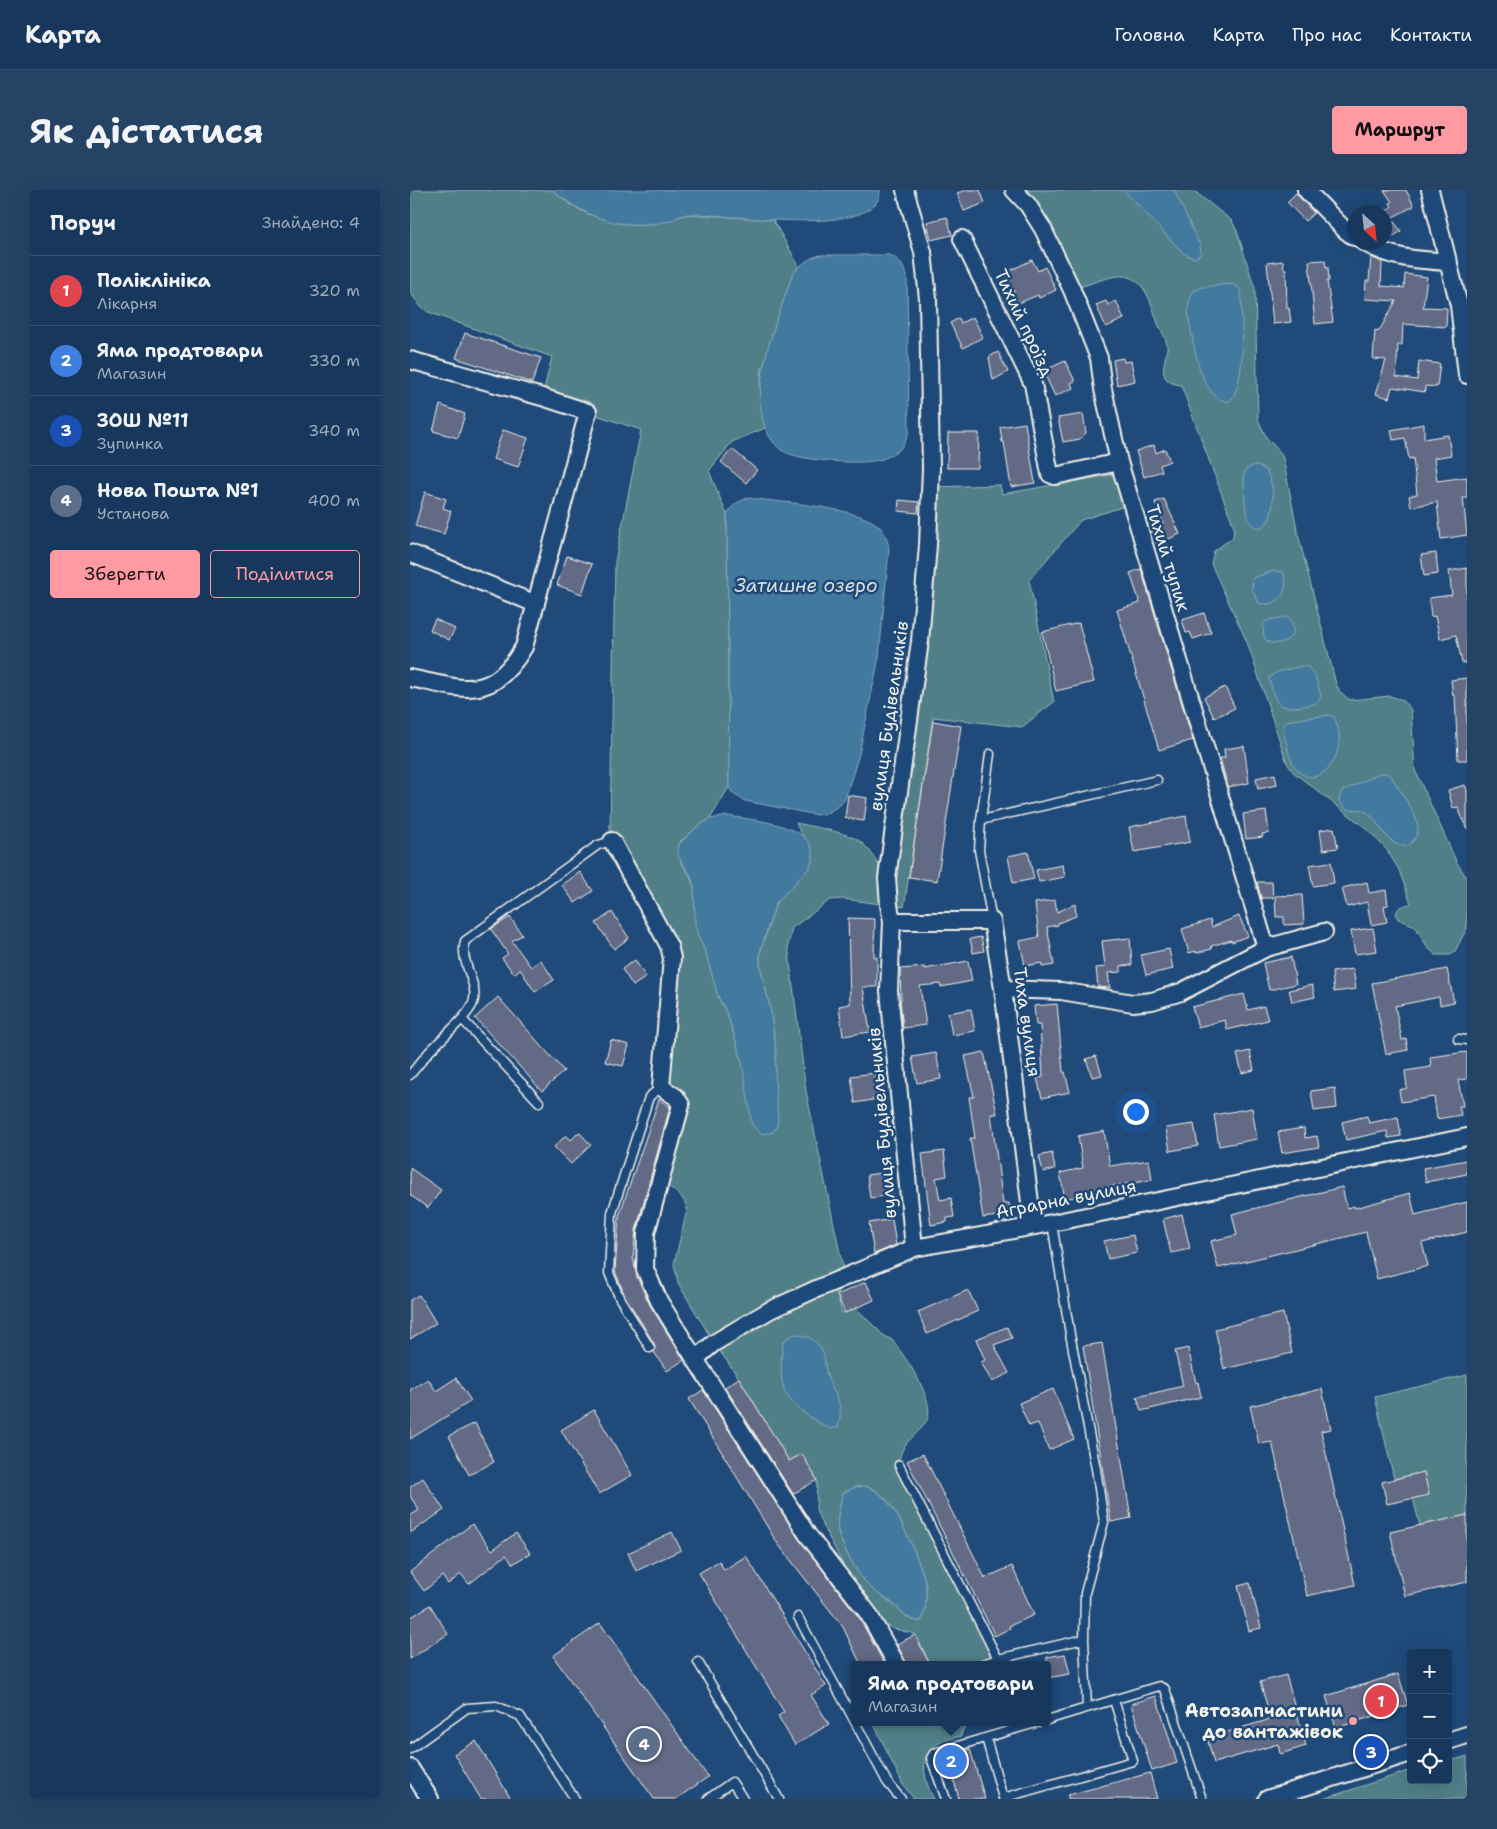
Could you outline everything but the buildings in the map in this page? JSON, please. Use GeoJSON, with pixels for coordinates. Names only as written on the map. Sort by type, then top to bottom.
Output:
{"type":"FeatureCollection","features":[{"type":"Feature","properties":{"kind":"street","name":"вулиця Будівельників"},"geometry":{"type":"LineString","coordinates":[[905,190],[923,252],[928,299],[931,468],[928,545],[920,641],[887,878],[892,921],[889,991],[914,1248]]}},
{"type":"Feature","properties":{"kind":"street","name":"Тихий тупик"},"geometry":{"type":"LineString","coordinates":[[1014,190],[1028,204],[1043,229],[1072,290],[1099,358],[1119,462],[1266,948]]}},
{"type":"Feature","properties":{"kind":"street"},"geometry":{"type":"LineString","coordinates":[[1306,190],[1347,232]]}},
{"type":"Feature","properties":{"kind":"street"},"geometry":{"type":"LineString","coordinates":[[1430,190],[1459,305],[1467,376]]}},
{"type":"Feature","properties":{"kind":"street","name":"Тихий проїзд"},"geometry":{"type":"LineString","coordinates":[[962,239],[1033,384],[1050,474],[1055,476],[1119,462]]}},
{"type":"Feature","properties":{"kind":"street"},"geometry":{"type":"LineString","coordinates":[[1381,250],[1409,260],[1449,262]]}},
{"type":"Feature","properties":{"kind":"street"},"geometry":{"type":"LineString","coordinates":[[410,360],[588,412],[524,647],[515,662],[504,675],[490,685],[478,689],[442,685],[410,678]]}},
{"type":"Feature","properties":{"kind":"street"},"geometry":{"type":"LineString","coordinates":[[410,553],[536,604]]}},
{"type":"Feature","properties":{"kind":"street"},"geometry":{"type":"LineString","coordinates":[[612,841],[669,946],[672,958],[661,1087],[676,1097],[681,1105],[646,1233],[645,1269],[659,1301],[695,1359],[807,1534],[868,1613],[895,1661]]}},
{"type":"Feature","properties":{"kind":"street"},"geometry":{"type":"LineString","coordinates":[[892,921],[992,921]]}},
{"type":"Feature","properties":{"kind":"street","name":"Тиха вулиця"},"geometry":{"type":"LineString","coordinates":[[992,921],[1004,989],[1033,1226]]}},
{"type":"Feature","properties":{"kind":"street"},"geometry":{"type":"LineString","coordinates":[[1004,989],[1060,991],[1133,1003],[1152,1001],[1181,992],[1266,948],[1324,932]]}},
{"type":"Feature","properties":{"kind":"street","name":"Аграрна вулиця"},"geometry":{"type":"LineString","coordinates":[[695,1359],[714,1343],[770,1310],[914,1248],[1052,1223],[1467,1137]]}},
{"type":"Feature","properties":{"kind":"street"},"geometry":{"type":"LineString","coordinates":[[1452,1740],[1467,1735]]}},
{"type":"Feature","properties":{"kind":"street"},"geometry":{"type":"LineString","coordinates":[[1267,1799],[1407,1754]]}},
{"type":"Feature","properties":{"kind":"street"},"geometry":{"type":"LineString","coordinates":[[410,1768],[430,1799]]}},
{"type":"Feature","properties":{"kind":"lane"},"geometry":{"type":"LineString","coordinates":[[990,754],[978,850],[992,921]]}},
{"type":"Feature","properties":{"kind":"lane"},"geometry":{"type":"LineString","coordinates":[[981,820],[1157,780]]}},
{"type":"Feature","properties":{"kind":"lane"},"geometry":{"type":"LineString","coordinates":[[410,1075],[471,1008],[474,996],[464,960],[465,941],[598,845],[612,841]]}},
{"type":"Feature","properties":{"kind":"lane"},"geometry":{"type":"LineString","coordinates":[[462,1019],[540,1102]]}},
{"type":"Feature","properties":{"kind":"lane"},"geometry":{"type":"LineString","coordinates":[[1458,1039],[1467,1040]]}},
{"type":"Feature","properties":{"kind":"lane"},"geometry":{"type":"LineString","coordinates":[[650,1348],[620,1299],[609,1273],[609,1265],[612,1213],[649,1097],[661,1087]]}},
{"type":"Feature","properties":{"kind":"lane"},"geometry":{"type":"LineString","coordinates":[[1052,1223],[1104,1522],[1084,1592],[1086,1708]]}},
{"type":"Feature","properties":{"kind":"lane"},"geometry":{"type":"LineString","coordinates":[[899,1465],[998,1659]]}},
{"type":"Feature","properties":{"kind":"lane"},"geometry":{"type":"LineString","coordinates":[[798,1617],[851,1715]]}},
{"type":"Feature","properties":{"kind":"lane"},"geometry":{"type":"LineString","coordinates":[[992,1661],[1084,1640]]}},
{"type":"Feature","properties":{"kind":"lane"},"geometry":{"type":"LineString","coordinates":[[698,1662],[779,1799]]}},
{"type":"Feature","properties":{"kind":"lane"},"geometry":{"type":"LineString","coordinates":[[1051,1719],[1160,1686],[1165,1689],[1202,1799]]}},
{"type":"Feature","properties":{"kind":"lane"},"geometry":{"type":"LineString","coordinates":[[986,1738],[1004,1798],[1132,1760],[1114,1700]]}},
{"type":"Feature","properties":{"kind":"lane"},"geometry":{"type":"LineString","coordinates":[[410,1749],[467,1708],[496,1706],[520,1716],[575,1799]]}},
{"type":"Feature","properties":{"kind":"lane"},"geometry":{"type":"LineString","coordinates":[[857,1726],[887,1782],[901,1799]]}},
{"type":"Feature","properties":{"kind":"lane"},"geometry":{"type":"LineString","coordinates":[[946,1799],[931,1758],[934,1753],[1026,1726]]}},
{"type":"Feature","properties":{"kind":"lane"},"geometry":{"type":"LineString","coordinates":[[708,1799],[732,1782],[743,1799]]}},
{"type":"Feature","properties":{"kind":"green space"},"geometry":{"type":"Polygon","coordinates":[[[410,190],[552,190],[571,205],[588,214],[619,223],[652,224],[689,214],[773,220],[799,266],[792,276],[762,370],[760,387],[765,428],[732,442],[709,471],[727,515],[729,787],[710,819],[697,827],[680,842],[681,862],[690,876],[694,887],[698,936],[706,953],[718,996],[728,1016],[742,1061],[776,1051],[770,1007],[760,966],[760,953],[776,903],[813,860],[809,844],[796,823],[855,838],[869,850],[886,877],[930,487],[1000,485],[1002,494],[1122,473],[1125,506],[1081,520],[1029,580],[1054,702],[1022,727],[933,717],[904,907],[843,899],[830,900],[792,928],[788,945],[806,1091],[845,1277],[837,1294],[842,1313],[856,1308],[883,1335],[892,1340],[918,1378],[929,1412],[923,1426],[902,1450],[899,1465],[998,1659],[992,1661],[929,1661],[915,1634],[891,1628],[868,1613],[820,1520],[816,1509],[817,1480],[802,1454],[789,1461],[678,1283],[674,1264],[687,1210],[681,1197],[660,1180],[681,1105],[661,1087],[672,970],[612,841],[610,829],[615,562],[641,430],[542,397],[552,357],[428,312],[420,306],[410,292],[410,190]],[[864,1486],[843,1493],[838,1522],[840,1538],[852,1562],[866,1583],[909,1618],[921,1621],[925,1609],[926,1587],[917,1558],[895,1512],[886,1499],[864,1486]]]}},
{"type":"Feature","properties":{"kind":"green space"},"geometry":{"type":"Polygon","coordinates":[[[1014,190],[1193,190],[1232,221],[1237,231],[1255,289],[1258,419],[1266,437],[1283,458],[1298,534],[1336,684],[1340,692],[1350,700],[1390,696],[1403,700],[1411,710],[1415,770],[1457,863],[1467,878],[1467,928],[1454,953],[1450,955],[1436,955],[1428,948],[1413,925],[1398,919],[1397,910],[1411,904],[1399,870],[1387,850],[1367,829],[1293,772],[1287,763],[1247,642],[1211,564],[1214,551],[1233,537],[1234,527],[1181,385],[1172,383],[1164,375],[1167,345],[1146,293],[1136,281],[1129,277],[1120,276],[1103,279],[1072,290],[1014,190]]]}},
{"type":"Feature","properties":{"kind":"green space"},"geometry":{"type":"Polygon","coordinates":[[[1467,1375],[1467,1515],[1420,1526],[1413,1498],[1424,1472],[1394,1479],[1375,1397],[1467,1375]]]}},
{"type":"Feature","properties":{"kind":"green space"},"geometry":{"type":"Polygon","coordinates":[[[875,1726],[968,1726],[963,1729],[961,1736],[937,1744],[927,1755],[925,1762],[926,1778],[934,1799],[914,1799],[903,1785],[875,1726]]]}},
{"type":"Feature","properties":{"kind":"green space"},"geometry":{"type":"Polygon","coordinates":[[[1467,1756],[1467,1799],[1323,1799],[1407,1771],[1407,1784],[1452,1784],[1452,1761],[1467,1756]]]}},
{"type":"Feature","properties":{"kind":"water"},"geometry":{"type":"Polygon","coordinates":[[[552,190],[880,190],[874,206],[856,215],[829,220],[798,221],[690,214],[662,222],[638,224],[619,223],[592,215],[552,190]]]}},
{"type":"Feature","properties":{"kind":"water"},"geometry":{"type":"Polygon","coordinates":[[[1124,190],[1174,190],[1200,245],[1201,254],[1194,258],[1183,253],[1124,190]]]}},
{"type":"Feature","properties":{"kind":"water"},"geometry":{"type":"Polygon","coordinates":[[[820,255],[889,255],[900,263],[907,276],[909,431],[900,449],[893,455],[880,460],[840,462],[801,457],[783,451],[777,446],[765,427],[761,409],[760,390],[767,351],[773,331],[792,276],[804,263],[820,255]]]}},
{"type":"Feature","properties":{"kind":"water"},"geometry":{"type":"Polygon","coordinates":[[[1230,284],[1241,290],[1242,349],[1239,380],[1235,393],[1229,402],[1220,399],[1213,393],[1202,376],[1188,310],[1193,291],[1203,287],[1230,284]]]}},
{"type":"Feature","properties":{"kind":"water"},"geometry":{"type":"Polygon","coordinates":[[[1254,465],[1261,467],[1267,472],[1272,489],[1271,515],[1269,520],[1260,528],[1253,526],[1250,522],[1245,502],[1244,474],[1247,469],[1254,465]]]}},
{"type":"Feature","properties":{"kind":"water","name":"Затишне озеро"},"geometry":{"type":"Polygon","coordinates":[[[748,498],[839,510],[857,515],[881,528],[888,544],[879,657],[859,754],[845,799],[840,805],[825,814],[817,815],[745,801],[733,794],[729,787],[727,515],[735,504],[748,498]]]}},
{"type":"Feature","properties":{"kind":"water"},"geometry":{"type":"Polygon","coordinates":[[[1273,571],[1283,572],[1285,579],[1284,591],[1272,603],[1259,603],[1252,590],[1253,578],[1273,571]]]}},
{"type":"Feature","properties":{"kind":"water"},"geometry":{"type":"Polygon","coordinates":[[[1285,617],[1290,619],[1293,625],[1292,635],[1289,639],[1280,643],[1268,642],[1264,637],[1263,624],[1269,620],[1285,617]]]}},
{"type":"Feature","properties":{"kind":"water"},"geometry":{"type":"Polygon","coordinates":[[[1302,666],[1307,667],[1315,677],[1321,696],[1319,700],[1304,706],[1287,707],[1280,705],[1274,696],[1269,678],[1277,672],[1302,666]]]}},
{"type":"Feature","properties":{"kind":"water"},"geometry":{"type":"Polygon","coordinates":[[[1329,715],[1334,717],[1339,734],[1338,749],[1333,762],[1324,772],[1315,776],[1304,775],[1295,767],[1288,750],[1284,734],[1284,724],[1286,721],[1329,715]]]}},
{"type":"Feature","properties":{"kind":"water"},"geometry":{"type":"Polygon","coordinates":[[[1380,773],[1386,773],[1391,776],[1417,823],[1418,830],[1409,845],[1402,846],[1396,844],[1390,840],[1370,814],[1361,810],[1346,809],[1339,800],[1341,792],[1380,773]]]}},
{"type":"Feature","properties":{"kind":"water"},"geometry":{"type":"Polygon","coordinates":[[[728,816],[786,827],[799,833],[808,842],[813,853],[810,867],[776,903],[760,952],[760,966],[770,1007],[776,1051],[775,1082],[778,1120],[777,1127],[773,1132],[761,1134],[752,1125],[742,1061],[728,1016],[718,996],[706,953],[698,936],[695,924],[694,887],[691,876],[678,856],[680,843],[697,827],[710,819],[728,816]]]}},
{"type":"Feature","properties":{"kind":"water"},"geometry":{"type":"Polygon","coordinates":[[[795,1334],[813,1340],[822,1351],[827,1375],[838,1400],[840,1418],[838,1427],[831,1429],[811,1418],[792,1401],[784,1389],[781,1372],[783,1342],[795,1334]]]}},
{"type":"Feature","properties":{"kind":"water"},"geometry":{"type":"Polygon","coordinates":[[[864,1486],[879,1493],[891,1506],[912,1546],[922,1570],[926,1587],[925,1609],[921,1621],[910,1618],[871,1588],[856,1570],[843,1545],[838,1527],[843,1493],[855,1487],[864,1486]]]}},
{"type":"Feature","properties":{"kind":"place","name":"Поліклініка"},"geometry":{"type":"Point","coordinates":[1381,1701]}},
{"type":"Feature","properties":{"kind":"place","name":"Автозапчастини до вантажівок"},"geometry":{"type":"Point","coordinates":[1353,1721]}},
{"type":"Feature","properties":{"kind":"place","name":"Нова Пошта №1"},"geometry":{"type":"Point","coordinates":[644,1744]}},
{"type":"Feature","properties":{"kind":"place","name":"ЗОШ №11"},"geometry":{"type":"Point","coordinates":[1371,1752]}},
{"type":"Feature","properties":{"kind":"place","name":"Яма продтовари"},"geometry":{"type":"Point","coordinates":[951,1761]}}]}
